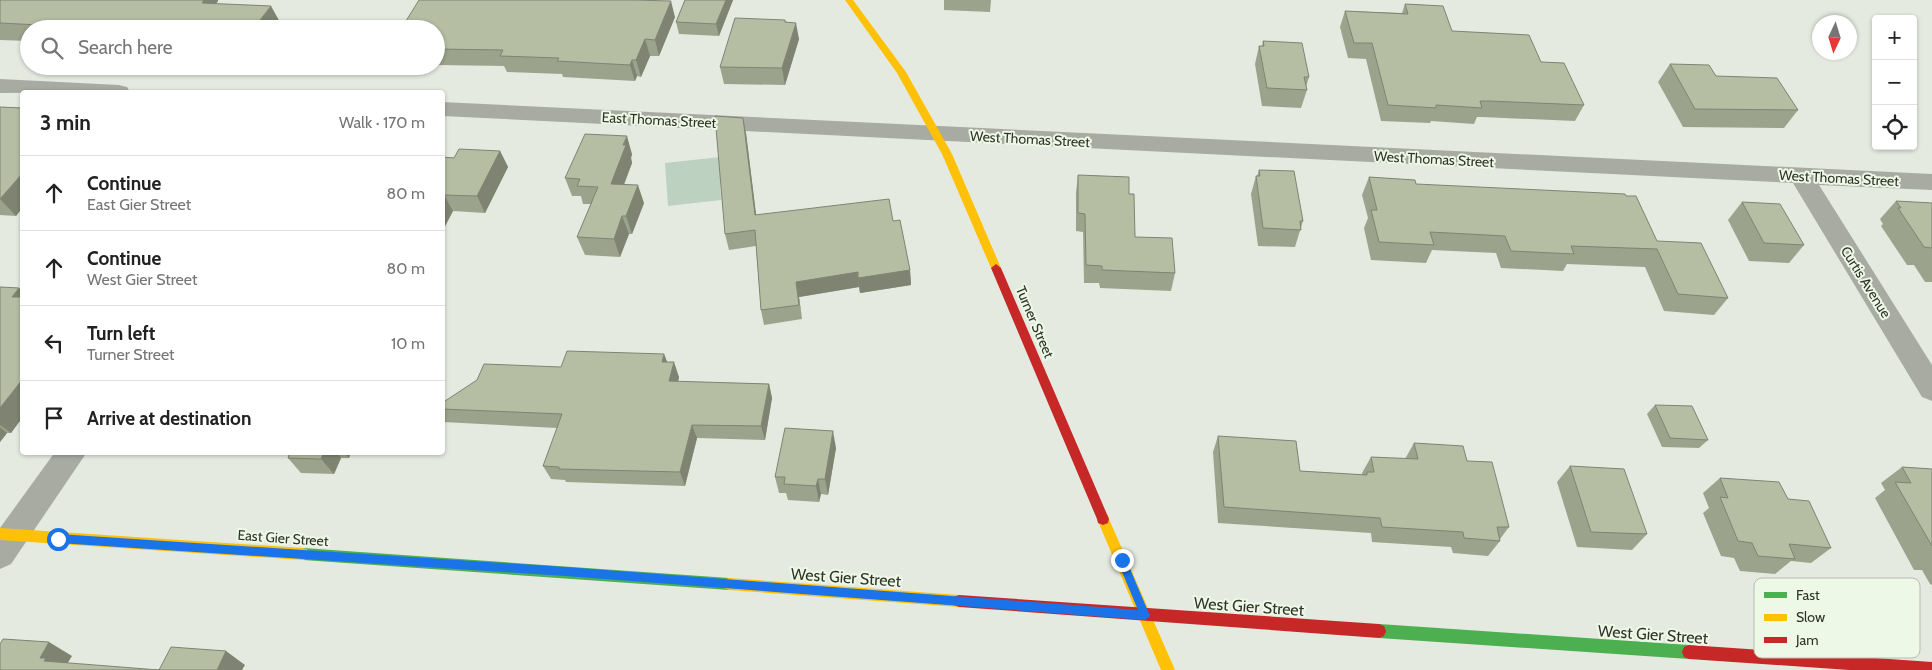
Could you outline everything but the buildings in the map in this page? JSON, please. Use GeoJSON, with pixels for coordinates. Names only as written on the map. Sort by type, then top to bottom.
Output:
{"type":"FeatureCollection","features":[{"type":"Feature","properties":{"kind":"street","name":"Turner Street"},"geometry":{"type":"LineString","coordinates":[[849,0],[901,72],[936,134],[954,171],[1168,670]]}},
{"type":"Feature","properties":{"kind":"street"},"geometry":{"type":"LineString","coordinates":[[0,86],[79,90]]}},
{"type":"Feature","properties":{"kind":"street","name":"East Thomas Street"},"geometry":{"type":"LineString","coordinates":[[445,109],[936,134]]}},
{"type":"Feature","properties":{"kind":"street","name":"West Thomas Street"},"geometry":{"type":"LineString","coordinates":[[936,134],[1932,182]]}},
{"type":"Feature","properties":{"kind":"street","name":"Curtis Avenue"},"geometry":{"type":"LineString","coordinates":[[1800,176],[1932,389]]}},
{"type":"Feature","properties":{"kind":"street"},"geometry":{"type":"LineString","coordinates":[[4,541],[70,455]]}},
{"type":"Feature","properties":{"kind":"street","name":"East Gier Street"},"geometry":{"type":"LineString","coordinates":[[4,541],[565,572]]}},
{"type":"Feature","properties":{"kind":"street","name":"West Gier Street"},"geometry":{"type":"LineString","coordinates":[[565,572],[1145,616],[1754,658]]}},
{"type":"Feature","properties":{"kind":"street","name":"West Gier Street"},"geometry":{"type":"LineString","coordinates":[[1757,658],[1932,670]]}},
{"type":"Feature","properties":{"kind":"green space"},"geometry":{"type":"Polygon","coordinates":[[[748,154],[749,175],[720,180],[721,200],[668,206],[665,163],[748,154]]]}},
{"type":"Feature","properties":{"kind":"traffic: fast"},"geometry":{"type":"LineString","coordinates":[[303,554],[729,584]]}},
{"type":"Feature","properties":{"kind":"traffic: fast"},"geometry":{"type":"LineString","coordinates":[[1379,631],[1689,652]]}},
{"type":"Feature","properties":{"kind":"traffic: slow"},"geometry":{"type":"LineString","coordinates":[[849,0],[901,72],[947,154],[996,268]]}},
{"type":"Feature","properties":{"kind":"traffic: slow"},"geometry":{"type":"LineString","coordinates":[[1103,519],[1168,670]]}},
{"type":"Feature","properties":{"kind":"traffic: slow"},"geometry":{"type":"LineString","coordinates":[[0,534],[303,554]]}},
{"type":"Feature","properties":{"kind":"traffic: slow"},"geometry":{"type":"LineString","coordinates":[[729,584],[959,601]]}},
{"type":"Feature","properties":{"kind":"traffic: jam"},"geometry":{"type":"LineString","coordinates":[[996,268],[1103,519]]}},
{"type":"Feature","properties":{"kind":"traffic: jam"},"geometry":{"type":"LineString","coordinates":[[959,601],[1379,631]]}},
{"type":"Feature","properties":{"kind":"traffic: jam"},"geometry":{"type":"LineString","coordinates":[[1689,652],[1754,657]]}},
{"type":"Feature","properties":{"kind":"traffic: jam"},"geometry":{"type":"LineString","coordinates":[[1775,658],[1932,669]]}},
{"type":"Feature","properties":{"kind":"route"},"geometry":{"type":"LineString","coordinates":[[58,539],[565,572],[1145,616],[1122,560]]}}]}
